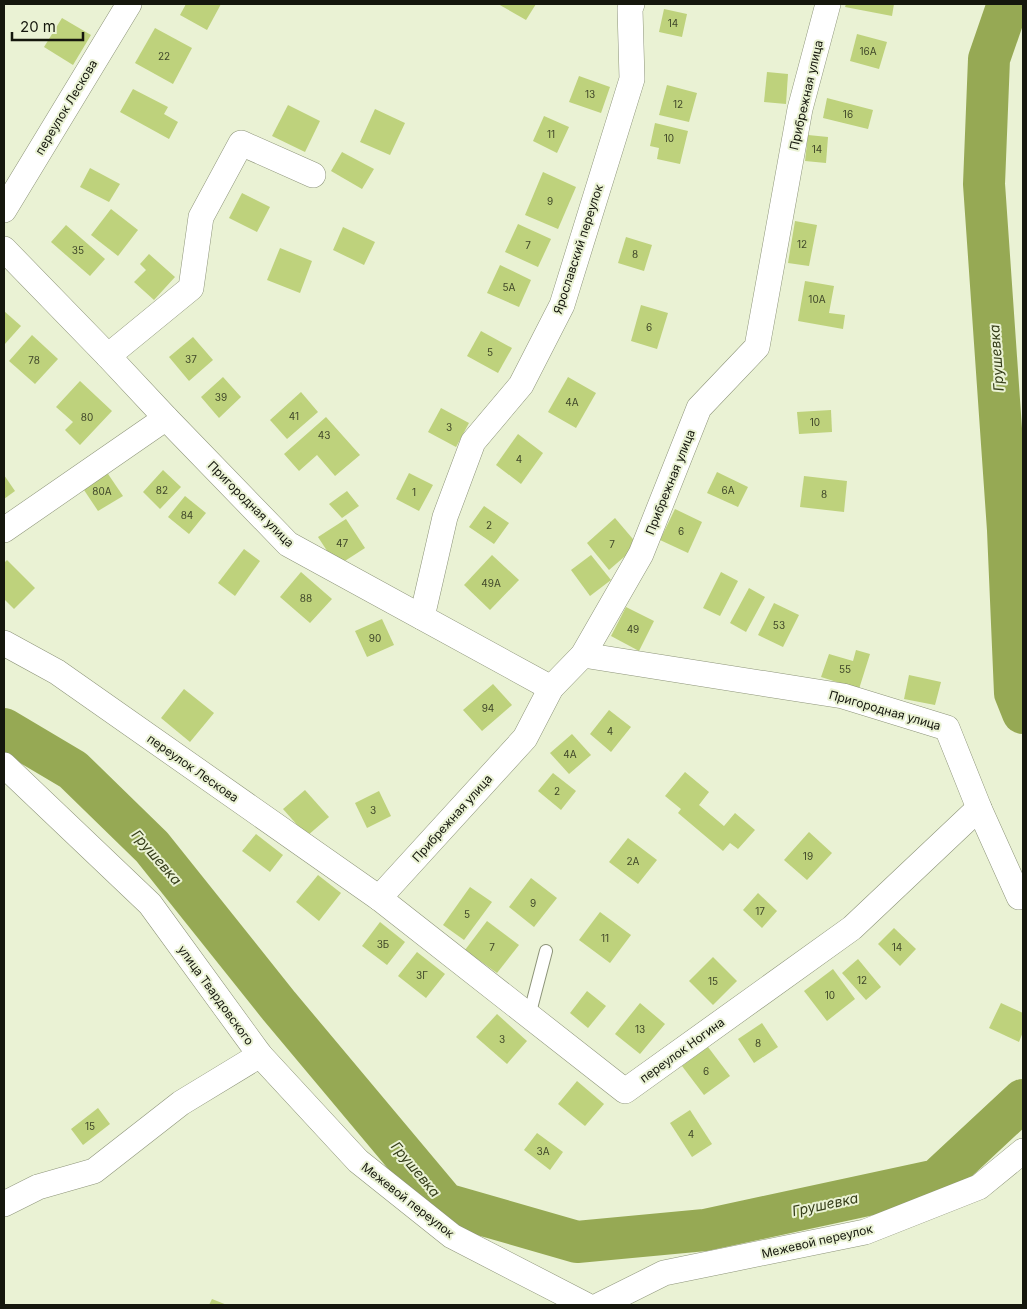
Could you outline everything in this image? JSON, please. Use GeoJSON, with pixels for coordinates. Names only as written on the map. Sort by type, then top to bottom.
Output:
{"type":"FeatureCollection","features":[{"type":"Feature","properties":{"kind":"street","name":"переулок Лескова"},"geometry":{"type":"LineString","coordinates":[[4,210],[129,4]]}},
{"type":"Feature","properties":{"kind":"street","name":"Прибрежная улица"},"geometry":{"type":"LineString","coordinates":[[379,898],[526,738],[552,688],[583,655],[641,554],[700,408],[757,347],[800,109],[828,4]]}},
{"type":"Feature","properties":{"kind":"street","name":"Ярославский переулок"},"geometry":{"type":"LineString","coordinates":[[422,617],[445,517],[473,442],[521,385],[562,306],[632,79],[627,6]]}},
{"type":"Feature","properties":{"kind":"street"},"geometry":{"type":"LineString","coordinates":[[108,356],[191,288],[201,217],[241,143],[313,175]]}},
{"type":"Feature","properties":{"kind":"street","name":"Пригородная улица"},"geometry":{"type":"LineString","coordinates":[[4,249],[288,544],[552,688]]}},
{"type":"Feature","properties":{"kind":"street"},"geometry":{"type":"LineString","coordinates":[[4,530],[166,418]]}},
{"type":"Feature","properties":{"kind":"street","name":"переулок Лескова"},"geometry":{"type":"LineString","coordinates":[[4,643],[57,672],[379,898]]}},
{"type":"Feature","properties":{"kind":"street","name":"Пригородная улица"},"geometry":{"type":"LineString","coordinates":[[583,655],[842,696],[947,728],[978,808],[1018,897]]}},
{"type":"Feature","properties":{"kind":"street","name":"улица Твардовского"},"geometry":{"type":"LineString","coordinates":[[4,765],[150,904],[260,1055],[182,1103],[94,1171],[38,1187],[4,1204]]}},
{"type":"Feature","properties":{"kind":"street","name":"переулок Ногина"},"geometry":{"type":"LineString","coordinates":[[379,898],[624,1091],[852,928],[978,808]]}},
{"type":"Feature","properties":{"kind":"street","name":"Межевой переулок"},"geometry":{"type":"LineString","coordinates":[[260,1055],[358,1161],[452,1236],[586,1305]]}},
{"type":"Feature","properties":{"kind":"street","name":"Межевой переулок"},"geometry":{"type":"LineString","coordinates":[[600,1305],[664,1274],[865,1232],[979,1187],[1023,1152]]}},
{"type":"Feature","properties":{"kind":"lane"},"geometry":{"type":"LineString","coordinates":[[529,1016],[546,951]]}},
{"type":"Feature","properties":{"kind":"building"},"geometry":{"type":"Polygon","coordinates":[[[186,4],[221,4],[207,30],[180,15],[186,4]]]}},
{"type":"Feature","properties":{"kind":"building"},"geometry":{"type":"Polygon","coordinates":[[[498,4],[536,4],[526,20],[498,4]]]}},
{"type":"Feature","properties":{"kind":"building"},"geometry":{"type":"Polygon","coordinates":[[[846,4],[894,4],[892,16],[845,7],[846,4]]]}},
{"type":"Feature","properties":{"kind":"building"},"geometry":{"type":"Polygon","coordinates":[[[664,9],[687,14],[682,37],[659,32],[664,9]]]}},
{"type":"Feature","properties":{"kind":"building"},"geometry":{"type":"Polygon","coordinates":[[[62,18],[91,35],[73,65],[44,47],[62,18]]]}},
{"type":"Feature","properties":{"kind":"building"},"geometry":{"type":"Polygon","coordinates":[[[155,28],[192,48],[173,84],[135,63],[155,28]]]}},
{"type":"Feature","properties":{"kind":"building"},"geometry":{"type":"Polygon","coordinates":[[[857,34],[887,42],[879,69],[850,61],[857,34]]]}},
{"type":"Feature","properties":{"kind":"building"},"geometry":{"type":"Polygon","coordinates":[[[767,72],[788,74],[786,104],[764,102],[767,72]]]}},
{"type":"Feature","properties":{"kind":"building"},"geometry":{"type":"Polygon","coordinates":[[[579,76],[610,87],[601,113],[569,102],[579,76]]]}},
{"type":"Feature","properties":{"kind":"building"},"geometry":{"type":"Polygon","coordinates":[[[667,85],[697,93],[689,122],[659,115],[667,85]]]}},
{"type":"Feature","properties":{"kind":"building"},"geometry":{"type":"Polygon","coordinates":[[[133,89],[168,107],[164,114],[178,122],[169,139],[120,112],[133,89]]]}},
{"type":"Feature","properties":{"kind":"building"},"geometry":{"type":"Polygon","coordinates":[[[827,98],[873,110],[868,129],[823,118],[827,98]]]}},
{"type":"Feature","properties":{"kind":"building"},"geometry":{"type":"Polygon","coordinates":[[[288,105],[320,121],[305,152],[272,136],[288,105]]]}},
{"type":"Feature","properties":{"kind":"building"},"geometry":{"type":"Polygon","coordinates":[[[375,109],[405,123],[390,155],[360,142],[375,109]]]}},
{"type":"Feature","properties":{"kind":"building"},"geometry":{"type":"Polygon","coordinates":[[[544,116],[569,127],[557,153],[533,141],[544,116]]]}},
{"type":"Feature","properties":{"kind":"building"},"geometry":{"type":"Polygon","coordinates":[[[655,123],[688,131],[680,164],[657,159],[659,148],[650,146],[655,123]]]}},
{"type":"Feature","properties":{"kind":"building"},"geometry":{"type":"Polygon","coordinates":[[[808,135],[828,137],[826,163],[805,161],[808,135]]]}},
{"type":"Feature","properties":{"kind":"building"},"geometry":{"type":"Polygon","coordinates":[[[342,152],[374,169],[362,189],[331,171],[342,152]]]}},
{"type":"Feature","properties":{"kind":"building"},"geometry":{"type":"Polygon","coordinates":[[[90,168],[120,184],[109,202],[80,187],[90,168]]]}},
{"type":"Feature","properties":{"kind":"building"},"geometry":{"type":"Polygon","coordinates":[[[543,172],[576,187],[558,229],[525,215],[543,172]]]}},
{"type":"Feature","properties":{"kind":"building"},"geometry":{"type":"Polygon","coordinates":[[[242,193],[270,207],[257,232],[229,218],[242,193]]]}},
{"type":"Feature","properties":{"kind":"building"},"geometry":{"type":"Polygon","coordinates":[[[111,209],[138,230],[118,256],[91,235],[111,209]]]}},
{"type":"Feature","properties":{"kind":"building"},"geometry":{"type":"Polygon","coordinates":[[[795,221],[817,225],[809,266],[788,263],[795,221]]]}},
{"type":"Feature","properties":{"kind":"building"},"geometry":{"type":"Polygon","coordinates":[[[518,224],[551,239],[538,267],[505,252],[518,224]]]}},
{"type":"Feature","properties":{"kind":"building"},"geometry":{"type":"Polygon","coordinates":[[[66,225],[105,259],[90,276],[51,242],[66,225]]]}},
{"type":"Feature","properties":{"kind":"building"},"geometry":{"type":"Polygon","coordinates":[[[343,227],[375,242],[364,265],[333,250],[343,227]]]}},
{"type":"Feature","properties":{"kind":"building"},"geometry":{"type":"Polygon","coordinates":[[[626,237],[652,245],[644,271],[618,263],[626,237]]]}},
{"type":"Feature","properties":{"kind":"building"},"geometry":{"type":"Polygon","coordinates":[[[280,248],[312,261],[300,293],[267,280],[280,248]]]}},
{"type":"Feature","properties":{"kind":"building"},"geometry":{"type":"Polygon","coordinates":[[[149,254],[175,277],[154,300],[134,282],[146,270],[140,264],[149,254]]]}},
{"type":"Feature","properties":{"kind":"building"},"geometry":{"type":"Polygon","coordinates":[[[500,265],[531,280],[519,307],[487,293],[500,265]]]}},
{"type":"Feature","properties":{"kind":"building"},"geometry":{"type":"Polygon","coordinates":[[[805,281],[834,286],[829,313],[845,315],[843,329],[798,321],[805,281]]]}},
{"type":"Feature","properties":{"kind":"building"},"geometry":{"type":"Polygon","coordinates":[[[641,305],[668,313],[657,349],[631,341],[641,305]]]}},
{"type":"Feature","properties":{"kind":"building"},"geometry":{"type":"Polygon","coordinates":[[[4,311],[21,326],[4,345],[4,311]]]}},
{"type":"Feature","properties":{"kind":"building"},"geometry":{"type":"Polygon","coordinates":[[[481,331],[512,348],[498,373],[467,356],[481,331]]]}},
{"type":"Feature","properties":{"kind":"building"},"geometry":{"type":"Polygon","coordinates":[[[32,335],[58,359],[35,384],[9,361],[32,335]]]}},
{"type":"Feature","properties":{"kind":"building"},"geometry":{"type":"Polygon","coordinates":[[[193,337],[213,360],[189,381],[169,357],[193,337]]]}},
{"type":"Feature","properties":{"kind":"building"},"geometry":{"type":"Polygon","coordinates":[[[223,377],[241,397],[219,418],[201,397],[223,377]]]}},
{"type":"Feature","properties":{"kind":"building"},"geometry":{"type":"Polygon","coordinates":[[[568,377],[596,393],[576,428],[548,412],[568,377]]]}},
{"type":"Feature","properties":{"kind":"building"},"geometry":{"type":"Polygon","coordinates":[[[80,381],[112,411],[80,445],[65,430],[73,422],[56,407],[80,381]]]}},
{"type":"Feature","properties":{"kind":"building"},"geometry":{"type":"Polygon","coordinates":[[[301,392],[318,412],[287,439],[270,420],[301,392]]]}},
{"type":"Feature","properties":{"kind":"building"},"geometry":{"type":"Polygon","coordinates":[[[441,408],[469,423],[456,447],[428,432],[441,408]]]}},
{"type":"Feature","properties":{"kind":"building"},"geometry":{"type":"Polygon","coordinates":[[[831,410],[832,432],[799,434],[797,412],[831,410]]]}},
{"type":"Feature","properties":{"kind":"building"},"geometry":{"type":"Polygon","coordinates":[[[326,417],[360,455],[335,476],[317,455],[299,471],[284,454],[326,417]]]}},
{"type":"Feature","properties":{"kind":"building"},"geometry":{"type":"Polygon","coordinates":[[[518,434],[543,453],[521,484],[496,465],[518,434]]]}},
{"type":"Feature","properties":{"kind":"building"},"geometry":{"type":"Polygon","coordinates":[[[163,470],[181,487],[160,509],[143,492],[163,470]]]}},
{"type":"Feature","properties":{"kind":"building"},"geometry":{"type":"Polygon","coordinates":[[[106,471],[123,496],[98,511],[82,487],[106,471]]]}},
{"type":"Feature","properties":{"kind":"building"},"geometry":{"type":"Polygon","coordinates":[[[717,472],[748,487],[738,507],[707,493],[717,472]]]}},
{"type":"Feature","properties":{"kind":"building"},"geometry":{"type":"Polygon","coordinates":[[[409,473],[433,485],[419,511],[396,499],[409,473]]]}},
{"type":"Feature","properties":{"kind":"building"},"geometry":{"type":"Polygon","coordinates":[[[4,475],[15,491],[4,499],[4,475]]]}},
{"type":"Feature","properties":{"kind":"building"},"geometry":{"type":"Polygon","coordinates":[[[804,476],[847,481],[844,512],[800,507],[804,476]]]}},
{"type":"Feature","properties":{"kind":"building"},"geometry":{"type":"Polygon","coordinates":[[[347,491],[359,506],[342,518],[329,504],[347,491]]]}},
{"type":"Feature","properties":{"kind":"building"},"geometry":{"type":"Polygon","coordinates":[[[185,496],[206,513],[189,534],[168,517],[185,496]]]}},
{"type":"Feature","properties":{"kind":"building"},"geometry":{"type":"Polygon","coordinates":[[[484,506],[509,523],[494,544],[469,527],[484,506]]]}},
{"type":"Feature","properties":{"kind":"building"},"geometry":{"type":"Polygon","coordinates":[[[675,509],[702,522],[688,553],[660,540],[675,509]]]}},
{"type":"Feature","properties":{"kind":"building"},"geometry":{"type":"Polygon","coordinates":[[[615,518],[638,545],[609,570],[587,543],[615,518]]]}},
{"type":"Feature","properties":{"kind":"building"},"geometry":{"type":"Polygon","coordinates":[[[346,519],[365,548],[337,566],[318,537],[346,519]]]}},
{"type":"Feature","properties":{"kind":"building"},"geometry":{"type":"Polygon","coordinates":[[[244,549],[260,561],[235,596],[218,583],[244,549]]]}},
{"type":"Feature","properties":{"kind":"building"},"geometry":{"type":"Polygon","coordinates":[[[492,555],[519,580],[490,610],[464,585],[492,555]]]}},
{"type":"Feature","properties":{"kind":"building"},"geometry":{"type":"Polygon","coordinates":[[[591,555],[611,580],[590,596],[571,570],[591,555]]]}},
{"type":"Feature","properties":{"kind":"building"},"geometry":{"type":"Polygon","coordinates":[[[7,560],[35,588],[14,609],[4,599],[4,563],[7,560]]]}},
{"type":"Feature","properties":{"kind":"building"},"geometry":{"type":"Polygon","coordinates":[[[301,572],[332,599],[310,623],[280,597],[301,572]]]}},
{"type":"Feature","properties":{"kind":"building"},"geometry":{"type":"Polygon","coordinates":[[[721,572],[738,581],[720,616],[703,608],[721,572]]]}},
{"type":"Feature","properties":{"kind":"building"},"geometry":{"type":"Polygon","coordinates":[[[749,588],[765,597],[746,632],[730,623],[749,588]]]}},
{"type":"Feature","properties":{"kind":"building"},"geometry":{"type":"Polygon","coordinates":[[[774,603],[799,615],[783,647],[758,635],[774,603]]]}},
{"type":"Feature","properties":{"kind":"building"},"geometry":{"type":"Polygon","coordinates":[[[626,607],[654,621],[639,651],[611,636],[626,607]]]}},
{"type":"Feature","properties":{"kind":"building"},"geometry":{"type":"Polygon","coordinates":[[[382,619],[394,645],[367,657],[355,631],[382,619]]]}},
{"type":"Feature","properties":{"kind":"building"},"geometry":{"type":"Polygon","coordinates":[[[856,650],[870,654],[859,689],[821,677],[829,654],[853,661],[856,650]]]}},
{"type":"Feature","properties":{"kind":"building"},"geometry":{"type":"Polygon","coordinates":[[[909,675],[941,682],[935,705],[904,699],[909,675]]]}},
{"type":"Feature","properties":{"kind":"building"},"geometry":{"type":"Polygon","coordinates":[[[493,684],[512,705],[482,731],[463,710],[493,684]]]}},
{"type":"Feature","properties":{"kind":"building"},"geometry":{"type":"Polygon","coordinates":[[[184,689],[214,713],[190,742],[161,718],[184,689]]]}},
{"type":"Feature","properties":{"kind":"building"},"geometry":{"type":"Polygon","coordinates":[[[609,710],[631,727],[611,752],[590,734],[609,710]]]}},
{"type":"Feature","properties":{"kind":"building"},"geometry":{"type":"Polygon","coordinates":[[[572,734],[591,755],[569,774],[550,753],[572,734]]]}},
{"type":"Feature","properties":{"kind":"building"},"geometry":{"type":"Polygon","coordinates":[[[685,772],[709,792],[699,805],[724,826],[735,813],[755,830],[738,849],[730,843],[723,851],[678,813],[681,809],[665,796],[685,772]]]}},
{"type":"Feature","properties":{"kind":"building"},"geometry":{"type":"Polygon","coordinates":[[[553,773],[576,791],[561,810],[538,791],[553,773]]]}},
{"type":"Feature","properties":{"kind":"building"},"geometry":{"type":"Polygon","coordinates":[[[305,790],[329,817],[307,836],[283,809],[305,790]]]}},
{"type":"Feature","properties":{"kind":"building"},"geometry":{"type":"Polygon","coordinates":[[[379,791],[391,816],[367,828],[355,803],[379,791]]]}},
{"type":"Feature","properties":{"kind":"building"},"geometry":{"type":"Polygon","coordinates":[[[809,832],[832,853],[807,880],[784,860],[809,832]]]}},
{"type":"Feature","properties":{"kind":"building"},"geometry":{"type":"Polygon","coordinates":[[[256,834],[283,855],[270,872],[242,851],[256,834]]]}},
{"type":"Feature","properties":{"kind":"building"},"geometry":{"type":"Polygon","coordinates":[[[628,838],[657,860],[638,884],[609,862],[628,838]]]}},
{"type":"Feature","properties":{"kind":"building"},"geometry":{"type":"Polygon","coordinates":[[[318,875],[341,893],[319,921],[296,902],[318,875]]]}},
{"type":"Feature","properties":{"kind":"building"},"geometry":{"type":"Polygon","coordinates":[[[531,878],[557,898],[534,927],[509,907],[531,878]]]}},
{"type":"Feature","properties":{"kind":"building"},"geometry":{"type":"Polygon","coordinates":[[[470,887],[492,902],[464,940],[443,925],[470,887]]]}},
{"type":"Feature","properties":{"kind":"building"},"geometry":{"type":"Polygon","coordinates":[[[758,893],[777,911],[762,928],[743,910],[758,893]]]}},
{"type":"Feature","properties":{"kind":"building"},"geometry":{"type":"Polygon","coordinates":[[[600,912],[631,935],[610,963],[579,940],[600,912]]]}},
{"type":"Feature","properties":{"kind":"building"},"geometry":{"type":"Polygon","coordinates":[[[487,921],[519,945],[497,973],[465,950],[487,921]]]}},
{"type":"Feature","properties":{"kind":"building"},"geometry":{"type":"Polygon","coordinates":[[[380,922],[405,942],[387,965],[362,946],[380,922]]]}},
{"type":"Feature","properties":{"kind":"building"},"geometry":{"type":"Polygon","coordinates":[[[894,928],[916,949],[900,966],[878,944],[894,928]]]}},
{"type":"Feature","properties":{"kind":"building"},"geometry":{"type":"Polygon","coordinates":[[[417,952],[445,974],[426,998],[398,976],[417,952]]]}},
{"type":"Feature","properties":{"kind":"building"},"geometry":{"type":"Polygon","coordinates":[[[713,957],[737,981],[713,1005],[689,981],[713,957]]]}},
{"type":"Feature","properties":{"kind":"building"},"geometry":{"type":"Polygon","coordinates":[[[858,959],[881,987],[866,1000],[842,973],[858,959]]]}},
{"type":"Feature","properties":{"kind":"building"},"geometry":{"type":"Polygon","coordinates":[[[833,969],[855,999],[827,1021],[804,991],[833,969]]]}},
{"type":"Feature","properties":{"kind":"building"},"geometry":{"type":"Polygon","coordinates":[[[587,991],[606,1006],[588,1028],[570,1013],[587,991]]]}},
{"type":"Feature","properties":{"kind":"building"},"geometry":{"type":"Polygon","coordinates":[[[640,1003],[665,1024],[640,1054],[615,1034],[640,1003]]]}},
{"type":"Feature","properties":{"kind":"building"},"geometry":{"type":"Polygon","coordinates":[[[1001,1003],[1023,1013],[1023,1032],[1019,1042],[989,1028],[1001,1003]]]}},
{"type":"Feature","properties":{"kind":"building"},"geometry":{"type":"Polygon","coordinates":[[[497,1014],[527,1041],[507,1064],[476,1037],[497,1014]]]}},
{"type":"Feature","properties":{"kind":"building"},"geometry":{"type":"Polygon","coordinates":[[[762,1023],[778,1047],[754,1063],[738,1039],[762,1023]]]}},
{"type":"Feature","properties":{"kind":"building"},"geometry":{"type":"Polygon","coordinates":[[[708,1047],[730,1076],[704,1095],[682,1066],[708,1047]]]}},
{"type":"Feature","properties":{"kind":"building"},"geometry":{"type":"Polygon","coordinates":[[[577,1081],[604,1104],[585,1126],[558,1104],[577,1081]]]}},
{"type":"Feature","properties":{"kind":"building"},"geometry":{"type":"Polygon","coordinates":[[[98,1108],[110,1124],[83,1145],[71,1129],[98,1108]]]}},
{"type":"Feature","properties":{"kind":"building"},"geometry":{"type":"Polygon","coordinates":[[[690,1110],[712,1144],[692,1157],[670,1123],[690,1110]]]}},
{"type":"Feature","properties":{"kind":"building"},"geometry":{"type":"Polygon","coordinates":[[[537,1133],[563,1152],[550,1170],[524,1150],[537,1133]]]}},
{"type":"Feature","properties":{"kind":"building"},"geometry":{"type":"Polygon","coordinates":[[[212,1299],[227,1305],[209,1305],[212,1299]]]}},
{"type":"Feature","properties":{"kind":"waterway","name":"Грушевка"},"geometry":{"type":"LineString","coordinates":[[1008,4],[989,59],[984,184],[1008,530],[1015,693],[1023,713]]}},
{"type":"Feature","properties":{"kind":"waterway","name":"Грушевка"},"geometry":{"type":"LineString","coordinates":[[4,729],[73,770],[152,847],[279,1006],[445,1204],[577,1242],[705,1230],[937,1180],[1023,1100]]}}]}
